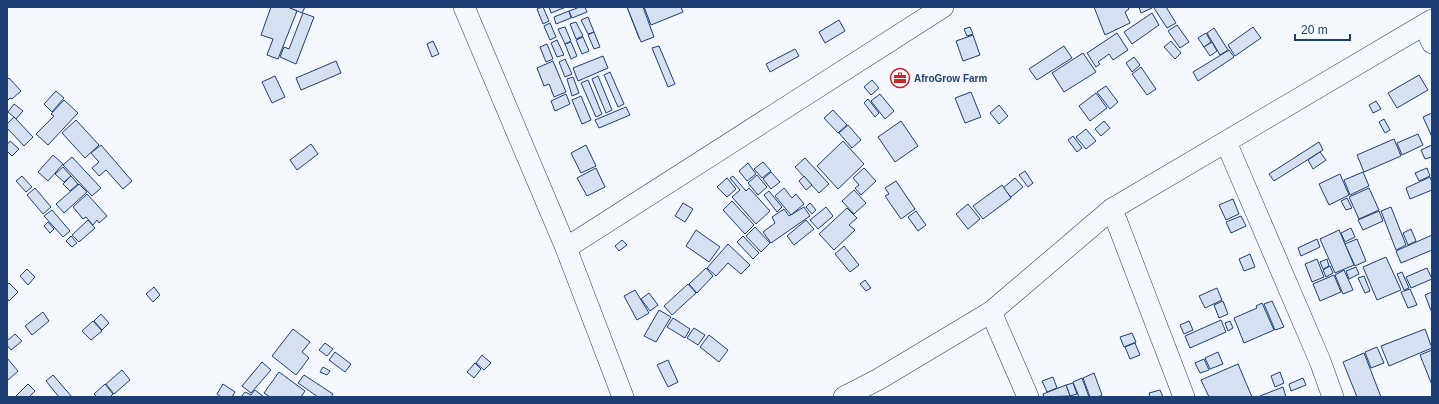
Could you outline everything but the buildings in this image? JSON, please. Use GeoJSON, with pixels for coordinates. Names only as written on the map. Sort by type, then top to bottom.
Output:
{"type":"FeatureCollection","features":[{"type":"Feature","properties":{"kind":"street"},"geometry":{"type":"LineString","coordinates":[[464,7],[566,248],[623,397]]}},
{"type":"Feature","properties":{"kind":"street"},"geometry":{"type":"LineString","coordinates":[[566,248],[943,7]]}},
{"type":"Feature","properties":{"kind":"street"},"geometry":{"type":"LineString","coordinates":[[844,397],[879,379],[992,312],[1112,209],[1226,142],[1430,29]]}},
{"type":"Feature","properties":{"kind":"street"},"geometry":{"type":"LineString","coordinates":[[1226,142],[1320,361],[1333,397]]}},
{"type":"Feature","properties":{"kind":"street"},"geometry":{"type":"LineString","coordinates":[[1112,209],[1184,397]]}},
{"type":"Feature","properties":{"kind":"street"},"geometry":{"type":"LineString","coordinates":[[992,312],[1028,397]]}},
{"type":"Feature","properties":{"kind":"place","name":"AfroGrow Farm"},"geometry":{"type":"Point","coordinates":[900,78]}}]}
